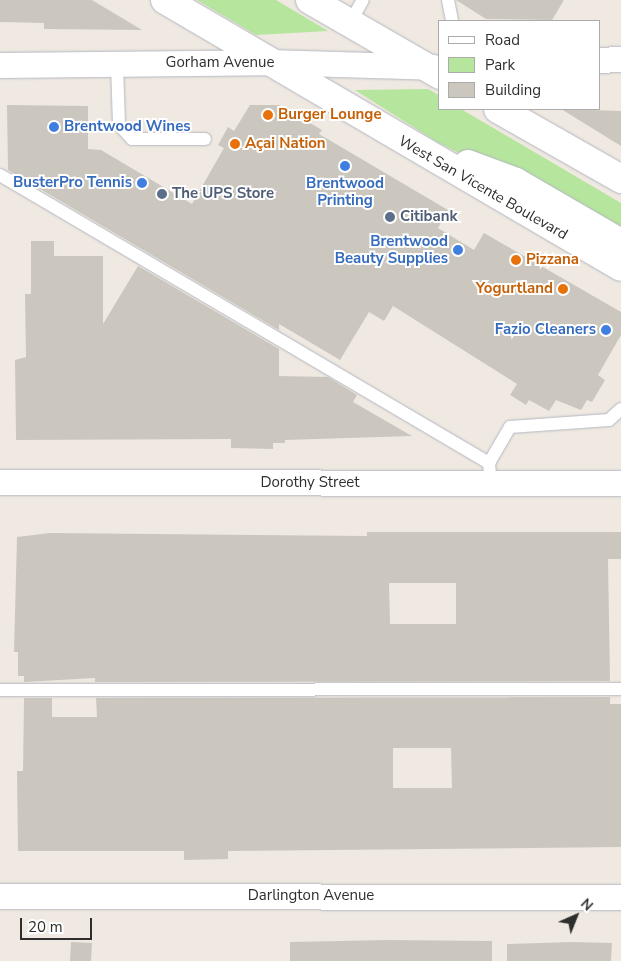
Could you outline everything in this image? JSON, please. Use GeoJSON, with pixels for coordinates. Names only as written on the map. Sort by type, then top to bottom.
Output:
{"type":"FeatureCollection","features":[{"type":"Feature","properties":{"kind":"main road","name":"West San Vicente Boulevard"},"geometry":{"type":"LineString","coordinates":[[165,0],[396,137],[621,267]]}},
{"type":"Feature","properties":{"kind":"main road"},"geometry":{"type":"LineString","coordinates":[[310,0],[356,11],[435,70]]}},
{"type":"Feature","properties":{"kind":"main road"},"geometry":{"type":"LineString","coordinates":[[500,110],[621,179]]}},
{"type":"Feature","properties":{"kind":"main road"},"geometry":{"type":"LineString","coordinates":[[396,137],[516,182],[621,243]]}},
{"type":"Feature","properties":{"kind":"street"},"geometry":{"type":"LineString","coordinates":[[601,60],[621,59]]}},
{"type":"Feature","properties":{"kind":"street","name":"Gorham Avenue"},"geometry":{"type":"LineString","coordinates":[[0,64],[268,62],[435,70]]}},
{"type":"Feature","properties":{"kind":"street","name":"Dorothy Street"},"geometry":{"type":"LineString","coordinates":[[0,482],[490,473],[621,483]]}},
{"type":"Feature","properties":{"kind":"street","name":"Darlington Avenue"},"geometry":{"type":"LineString","coordinates":[[0,896],[621,896]]}},
{"type":"Feature","properties":{"kind":"lane"},"geometry":{"type":"LineString","coordinates":[[448,0],[452,20]]}},
{"type":"Feature","properties":{"kind":"lane"},"geometry":{"type":"LineString","coordinates":[[117,64],[119,125],[132,139],[205,139]]}},
{"type":"Feature","properties":{"kind":"lane"},"geometry":{"type":"LineString","coordinates":[[0,175],[490,473],[510,427],[609,420],[621,409]]}},
{"type":"Feature","properties":{"kind":"lane"},"geometry":{"type":"LineString","coordinates":[[0,690],[621,689]]}},
{"type":"Feature","properties":{"kind":"green space"},"geometry":{"type":"Polygon","coordinates":[[[197,0],[276,0],[328,31],[256,35],[197,0]]]}},
{"type":"Feature","properties":{"kind":"green space"},"geometry":{"type":"Polygon","coordinates":[[[428,89],[438,95],[438,110],[463,110],[621,203],[621,235],[437,142],[355,90],[428,89]]]}},
{"type":"Feature","properties":{"kind":"building"},"geometry":{"type":"Polygon","coordinates":[[[0,0],[92,0],[142,30],[44,29],[44,23],[0,22],[0,0]]]}},
{"type":"Feature","properties":{"kind":"building"},"geometry":{"type":"Polygon","coordinates":[[[456,0],[564,0],[552,20],[486,19],[456,0]]]}},
{"type":"Feature","properties":{"kind":"building"},"geometry":{"type":"Polygon","coordinates":[[[7,105],[88,106],[88,149],[101,150],[192,204],[224,148],[218,145],[228,127],[234,131],[250,105],[279,105],[322,130],[319,134],[448,210],[438,228],[474,250],[484,233],[621,312],[621,335],[598,375],[605,380],[592,402],[587,400],[581,410],[556,400],[549,411],[529,400],[526,405],[510,395],[517,384],[393,306],[384,321],[369,312],[340,360],[279,324],[279,330],[8,170],[7,105]]]}},
{"type":"Feature","properties":{"kind":"building"},"geometry":{"type":"Polygon","coordinates":[[[563,110],[621,111],[621,146],[563,110]]]}},
{"type":"Feature","properties":{"kind":"building"},"geometry":{"type":"Polygon","coordinates":[[[31,241],[54,241],[54,256],[103,256],[103,324],[138,266],[279,349],[279,376],[328,377],[357,395],[353,402],[412,436],[285,440],[285,443],[273,443],[273,449],[231,448],[231,439],[16,440],[15,360],[26,357],[25,294],[31,294],[31,241]]]}},
{"type":"Feature","properties":{"kind":"building"},"geometry":{"type":"Polygon","coordinates":[[[367,532],[621,532],[621,559],[608,559],[610,681],[95,682],[95,678],[24,682],[24,676],[18,676],[18,652],[14,652],[17,537],[50,533],[367,536],[367,532]],[[389,583],[390,624],[456,624],[456,583],[389,583]]]}},
{"type":"Feature","properties":{"kind":"building"},"geometry":{"type":"Polygon","coordinates":[[[610,697],[610,704],[621,704],[621,847],[228,851],[228,859],[184,860],[184,851],[18,851],[17,771],[23,771],[24,698],[52,698],[52,717],[97,717],[96,698],[610,697]],[[393,748],[393,788],[452,788],[451,748],[393,748]]]}},
{"type":"Feature","properties":{"kind":"building"},"geometry":{"type":"Polygon","coordinates":[[[388,940],[492,941],[492,961],[290,961],[290,942],[388,940]]]}},
{"type":"Feature","properties":{"kind":"building"},"geometry":{"type":"Polygon","coordinates":[[[71,942],[92,943],[91,961],[70,961],[71,942]]]}},
{"type":"Feature","properties":{"kind":"building"},"geometry":{"type":"Polygon","coordinates":[[[612,943],[611,961],[507,961],[507,944],[612,943]]]}},
{"type":"Feature","properties":{"kind":"place","name":"Burger Lounge"},"geometry":{"type":"Point","coordinates":[268,115]}},
{"type":"Feature","properties":{"kind":"place","name":"Brentwood Wines"},"geometry":{"type":"Point","coordinates":[54,127]}},
{"type":"Feature","properties":{"kind":"place","name":"Açai Nation"},"geometry":{"type":"Point","coordinates":[235,144]}},
{"type":"Feature","properties":{"kind":"place","name":"Brentwood Printing"},"geometry":{"type":"Point","coordinates":[345,166]}},
{"type":"Feature","properties":{"kind":"place","name":"BusterPro Tennis"},"geometry":{"type":"Point","coordinates":[142,183]}},
{"type":"Feature","properties":{"kind":"place","name":"The UPS Store"},"geometry":{"type":"Point","coordinates":[162,194]}},
{"type":"Feature","properties":{"kind":"place","name":"Citibank"},"geometry":{"type":"Point","coordinates":[390,217]}},
{"type":"Feature","properties":{"kind":"place","name":"Brentwood Beauty Supplies"},"geometry":{"type":"Point","coordinates":[458,250]}},
{"type":"Feature","properties":{"kind":"place","name":"Pizzana"},"geometry":{"type":"Point","coordinates":[516,260]}},
{"type":"Feature","properties":{"kind":"place","name":"Yogurtland"},"geometry":{"type":"Point","coordinates":[563,289]}},
{"type":"Feature","properties":{"kind":"place","name":"Fazio Cleaners"},"geometry":{"type":"Point","coordinates":[606,330]}}]}
